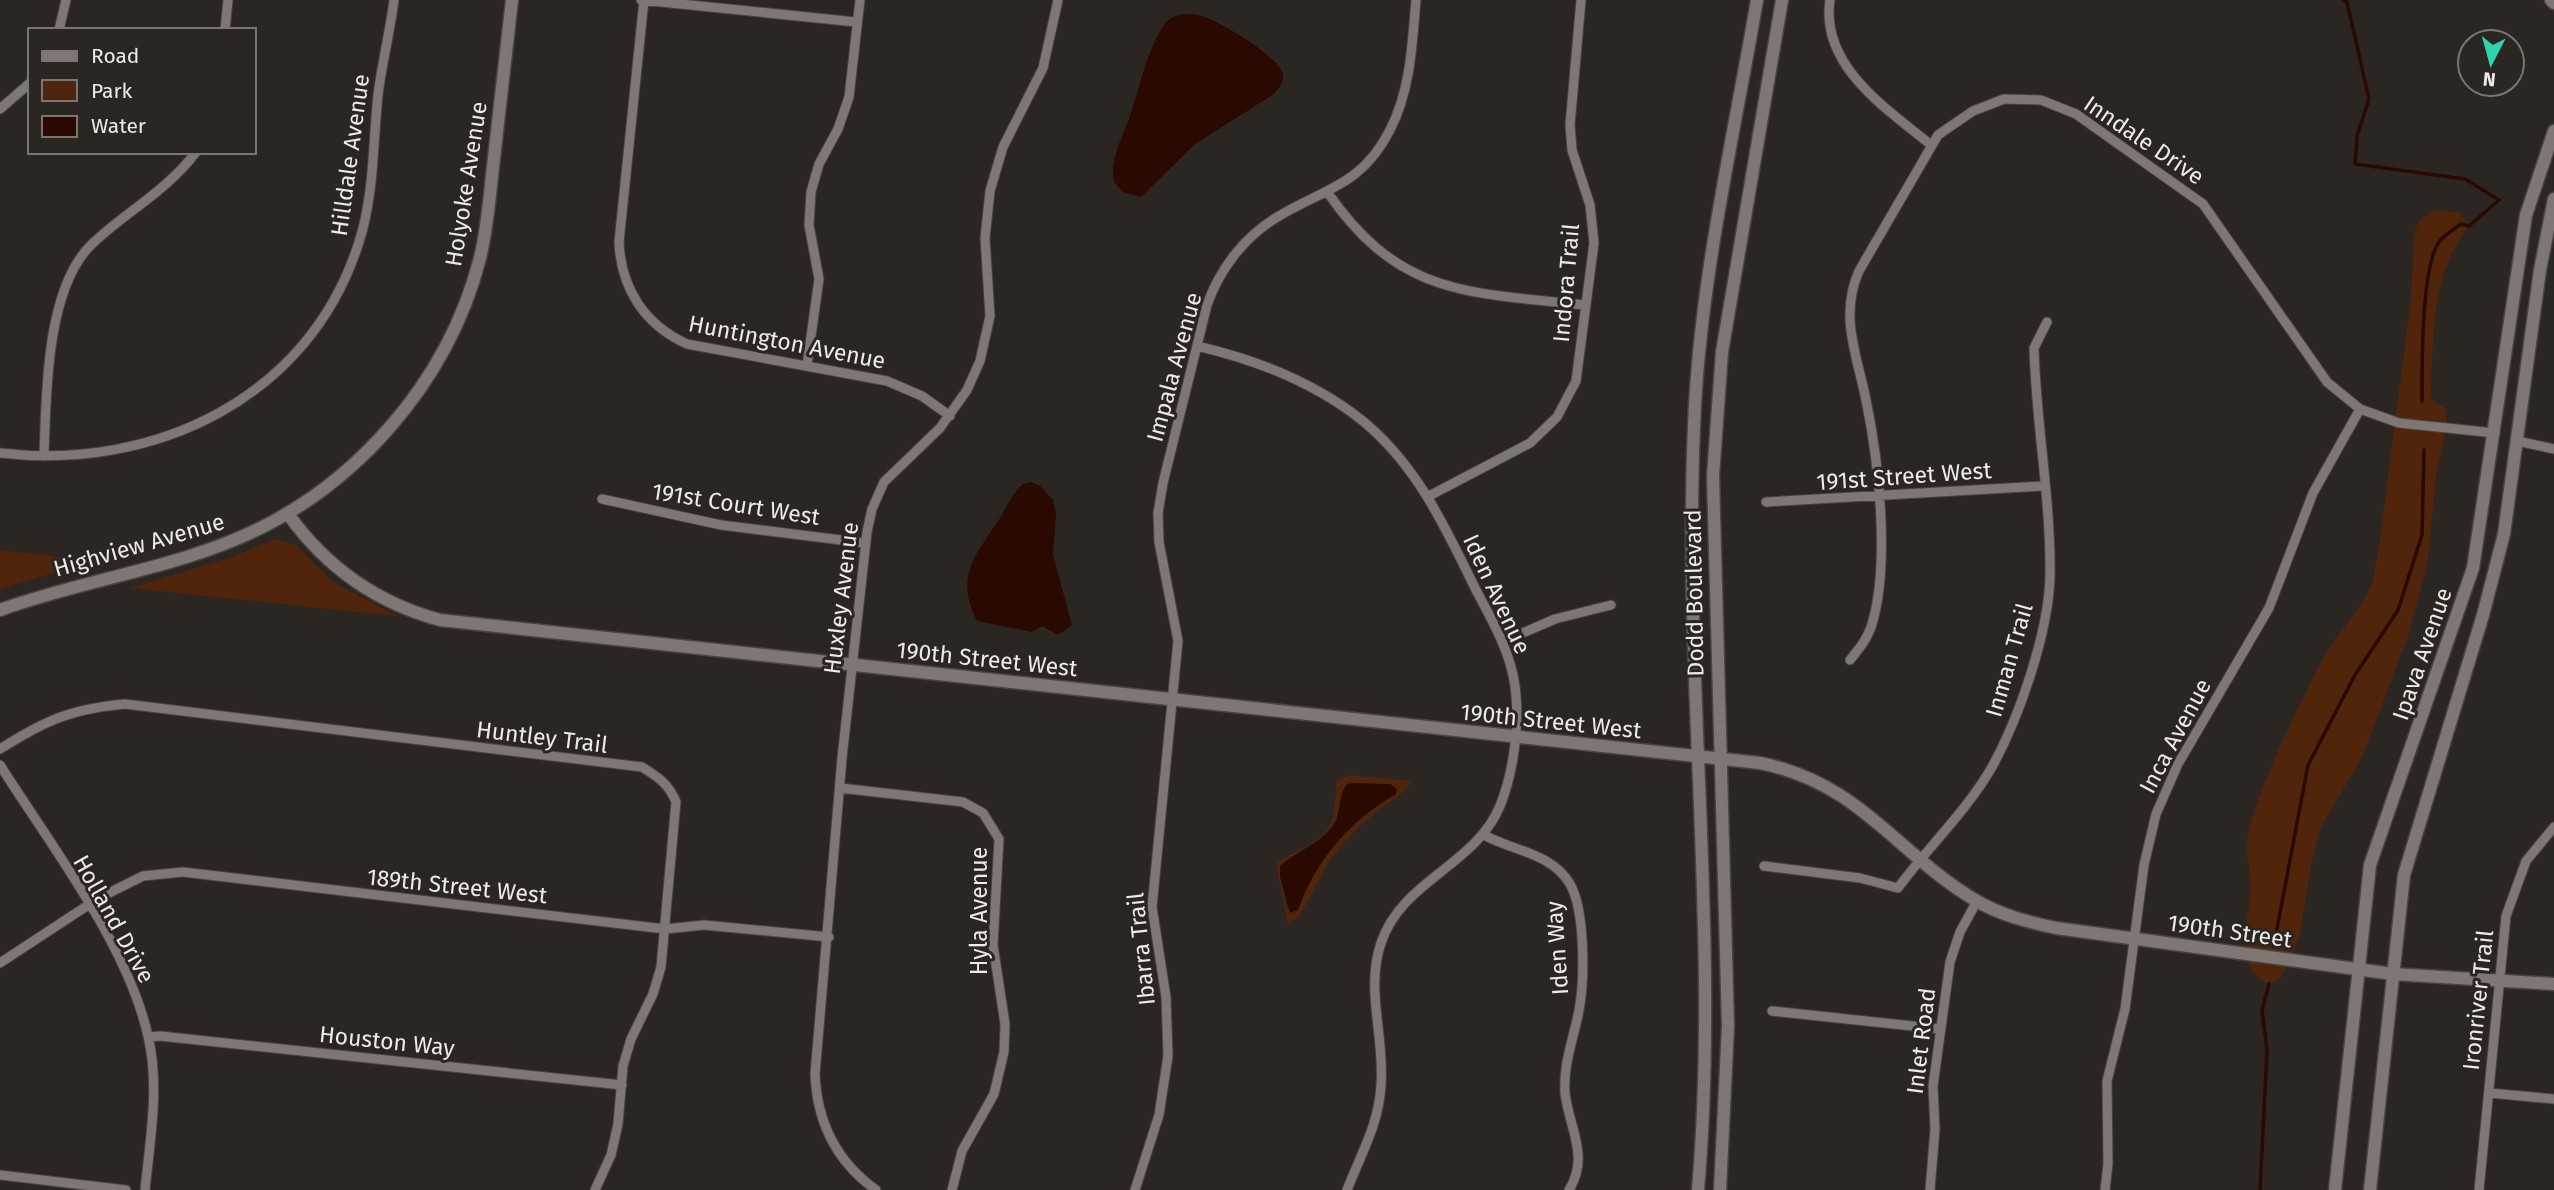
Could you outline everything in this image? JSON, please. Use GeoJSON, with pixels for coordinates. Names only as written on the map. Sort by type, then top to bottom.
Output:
{"type":"FeatureCollection","features":[{"type":"Feature","properties":{"kind":"street"},"geometry":{"type":"LineString","coordinates":[[59,28],[66,0]]}},
{"type":"Feature","properties":{"kind":"street"},"geometry":{"type":"LineString","coordinates":[[225,28],[228,0]]}},
{"type":"Feature","properties":{"kind":"street","name":"Hilldale Avenue"},"geometry":{"type":"LineString","coordinates":[[0,453],[44,457],[127,447],[199,424],[253,393],[283,367],[314,333],[344,280],[362,228],[380,78],[394,0]]}},
{"type":"Feature","properties":{"kind":"street","name":"Holyoke Avenue"},"geometry":{"type":"LineString","coordinates":[[288,514],[345,472],[388,430],[421,387],[452,333],[475,273],[484,239],[512,0]]}},
{"type":"Feature","properties":{"kind":"street"},"geometry":{"type":"LineString","coordinates":[[643,0],[856,22]]}},
{"type":"Feature","properties":{"kind":"street","name":"Huntington Avenue"},"geometry":{"type":"LineString","coordinates":[[643,0],[619,243],[625,279],[647,316],[675,339],[714,351],[807,365],[898,384],[922,396],[950,416]]}},
{"type":"Feature","properties":{"kind":"street"},"geometry":{"type":"LineString","coordinates":[[807,365],[819,279],[809,225],[811,192],[819,164],[838,129],[849,97],[860,0]]}},
{"type":"Feature","properties":{"kind":"street","name":"Huxley Avenue"},"geometry":{"type":"LineString","coordinates":[[876,1190],[849,1167],[835,1146],[817,1099],[816,1061],[865,543],[872,509],[884,482],[950,416],[974,376],[988,331],[990,300],[986,222],[993,176],[1003,146],[1043,68],[1058,0]]}},
{"type":"Feature","properties":{"kind":"street","name":"Impala Avenue"},"geometry":{"type":"LineString","coordinates":[[1172,701],[1178,641],[1160,550],[1158,513],[1210,296],[1240,248],[1280,215],[1328,193],[1374,155],[1398,114],[1407,80],[1416,0]]}},
{"type":"Feature","properties":{"kind":"street","name":"Indora Trail"},"geometry":{"type":"LineString","coordinates":[[1429,496],[1519,451],[1557,417],[1576,381],[1594,230],[1590,205],[1572,150],[1569,113],[1581,0]]}},
{"type":"Feature","properties":{"kind":"street","name":"Dodd Boulevard"},"geometry":{"type":"LineString","coordinates":[[1698,1190],[1705,1024],[1692,529],[1698,356],[1706,291],[1757,0]]}},
{"type":"Feature","properties":{"kind":"street","name":"Dodd Boulevard"},"geometry":{"type":"LineString","coordinates":[[1720,1190],[1728,1026],[1712,496],[1722,352],[1782,0]]}},
{"type":"Feature","properties":{"kind":"street"},"geometry":{"type":"LineString","coordinates":[[1830,0],[1834,38],[1850,75],[1931,145]]}},
{"type":"Feature","properties":{"kind":"street"},"geometry":{"type":"LineString","coordinates":[[0,109],[28,85]]}},
{"type":"Feature","properties":{"kind":"street","name":"Inndale Drive"},"geometry":{"type":"LineString","coordinates":[[1850,660],[1873,622],[1880,555],[1878,497],[1869,416],[1852,343],[1848,309],[1859,271],[1938,135],[1973,111],[2004,99],[2041,100],[2076,114],[2203,204],[2327,382],[2360,409],[2399,423],[2495,433]]}},
{"type":"Feature","properties":{"kind":"street","name":"Ipava Avenue"},"geometry":{"type":"LineString","coordinates":[[2335,1190],[2370,865],[2466,594],[2479,540],[2526,215],[2554,131]]}},
{"type":"Feature","properties":{"kind":"street"},"geometry":{"type":"LineString","coordinates":[[44,457],[56,316],[69,277],[90,246],[171,179],[194,154]]}},
{"type":"Feature","properties":{"kind":"street"},"geometry":{"type":"LineString","coordinates":[[1328,193],[1354,229],[1374,247],[1424,278],[1461,290],[1584,305]]}},
{"type":"Feature","properties":{"kind":"street","name":"Ipava Avenue"},"geometry":{"type":"LineString","coordinates":[[2370,1190],[2404,875],[2504,534],[2540,270],[2554,199]]}},
{"type":"Feature","properties":{"kind":"street","name":"Inman Trail"},"geometry":{"type":"LineString","coordinates":[[1920,858],[1966,808],[1992,767],[2013,723],[2029,677],[2050,578],[2034,348],[2047,321]]}},
{"type":"Feature","properties":{"kind":"street","name":"Iden Avenue"},"geometry":{"type":"LineString","coordinates":[[1197,345],[1270,366],[1339,404],[1391,448],[1429,496],[1502,642],[1515,686],[1514,738],[1505,791],[1484,835],[1462,857],[1415,891],[1388,925],[1383,937],[1373,988],[1381,1049],[1380,1102],[1371,1135],[1349,1189]]}},
{"type":"Feature","properties":{"kind":"street","name":"Inca Avenue"},"geometry":{"type":"LineString","coordinates":[[2105,1190],[2108,1164],[2107,1081],[2125,1009],[2144,865],[2156,814],[2178,764],[2269,608],[2313,494],[2360,409]]}},
{"type":"Feature","properties":{"kind":"street"},"geometry":{"type":"LineString","coordinates":[[2517,441],[2554,449]]}},
{"type":"Feature","properties":{"kind":"street","name":"191st Street West"},"geometry":{"type":"LineString","coordinates":[[1766,502],[2043,486]]}},
{"type":"Feature","properties":{"kind":"street","name":"191st Court West"},"geometry":{"type":"LineString","coordinates":[[602,499],[721,525],[865,543]]}},
{"type":"Feature","properties":{"kind":"street","name":"Highview Avenue"},"geometry":{"type":"LineString","coordinates":[[0,610],[85,583],[205,551],[288,514]]}},
{"type":"Feature","properties":{"kind":"street","name":"190th Street West"},"geometry":{"type":"LineString","coordinates":[[288,514],[303,535],[349,577],[387,601],[429,617],[456,623],[1719,759]]}},
{"type":"Feature","properties":{"kind":"street"},"geometry":{"type":"LineString","coordinates":[[1502,642],[1555,619],[1611,605]]}},
{"type":"Feature","properties":{"kind":"street","name":"Ibarra Trail"},"geometry":{"type":"LineString","coordinates":[[1135,1190],[1158,1115],[1168,1056],[1166,997],[1152,898],[1172,701]]}},
{"type":"Feature","properties":{"kind":"street","name":"Huntley Trail"},"geometry":{"type":"LineString","coordinates":[[0,749],[44,722],[82,708],[125,704],[642,768],[661,779],[676,802],[661,967],[653,994],[631,1039],[611,1155],[595,1190]]}},
{"type":"Feature","properties":{"kind":"street","name":"190th Street"},"geometry":{"type":"LineString","coordinates":[[1719,759],[1775,766],[1826,785],[1868,813],[1920,858],[1977,901],[2035,924],[2357,970],[2554,984]]}},
{"type":"Feature","properties":{"kind":"street","name":"Holland Drive"},"geometry":{"type":"LineString","coordinates":[[0,765],[89,905],[133,987],[149,1037],[153,1094],[145,1190]]}},
{"type":"Feature","properties":{"kind":"street","name":"Hyla Avenue"},"geometry":{"type":"LineString","coordinates":[[840,788],[963,802],[989,819],[999,839],[993,945],[1005,1024],[1004,1052],[994,1094],[962,1151],[952,1190]]}},
{"type":"Feature","properties":{"kind":"street","name":"Ironriver Trail"},"geometry":{"type":"LineString","coordinates":[[2479,1190],[2503,936],[2515,886],[2533,849],[2554,827]]}},
{"type":"Feature","properties":{"kind":"street","name":"Iden Way"},"geometry":{"type":"LineString","coordinates":[[1484,835],[1549,862],[1567,880],[1577,903],[1582,989],[1567,1057],[1565,1082],[1580,1154],[1578,1171],[1569,1190]]}},
{"type":"Feature","properties":{"kind":"street"},"geometry":{"type":"LineString","coordinates":[[1763,866],[1860,878],[1898,888],[1920,858]]}},
{"type":"Feature","properties":{"kind":"street","name":"189th Street West"},"geometry":{"type":"LineString","coordinates":[[0,963],[89,905],[143,876],[183,872],[665,929],[704,925],[829,937]]}},
{"type":"Feature","properties":{"kind":"street","name":"Inlet Road"},"geometry":{"type":"LineString","coordinates":[[1930,1190],[1935,1129],[1933,1086],[1954,948],[1977,901]]}},
{"type":"Feature","properties":{"kind":"street"},"geometry":{"type":"LineString","coordinates":[[1772,1011],[1941,1029]]}},
{"type":"Feature","properties":{"kind":"street","name":"Houston Way"},"geometry":{"type":"LineString","coordinates":[[149,1037],[160,1036],[622,1085]]}},
{"type":"Feature","properties":{"kind":"street"},"geometry":{"type":"LineString","coordinates":[[2489,1093],[2554,1099]]}},
{"type":"Feature","properties":{"kind":"street"},"geometry":{"type":"LineString","coordinates":[[0,1175],[126,1190]]}},
{"type":"Feature","properties":{"kind":"green space"},"geometry":{"type":"Polygon","coordinates":[[[2435,210],[2460,213],[2469,226],[2447,264],[2434,329],[2431,396],[2433,401],[2446,409],[2447,426],[2436,475],[2428,559],[2409,634],[2362,757],[2321,827],[2312,860],[2300,934],[2290,961],[2280,978],[2269,984],[2258,978],[2251,969],[2245,946],[2251,889],[2247,838],[2271,768],[2311,682],[2372,583],[2411,298],[2414,234],[2419,220],[2435,210]]]}},
{"type":"Feature","properties":{"kind":"green space"},"geometry":{"type":"Polygon","coordinates":[[[275,539],[296,545],[333,582],[397,616],[130,588],[232,557],[275,539]]]}},
{"type":"Feature","properties":{"kind":"green space"},"geometry":{"type":"Polygon","coordinates":[[[0,550],[93,561],[0,589],[0,550]]]}},
{"type":"Feature","properties":{"kind":"green space"},"geometry":{"type":"Polygon","coordinates":[[[1347,775],[1412,781],[1404,791],[1344,842],[1328,863],[1299,915],[1288,924],[1276,864],[1315,840],[1328,828],[1334,811],[1337,781],[1347,775]],[[1347,784],[1332,826],[1288,864],[1280,876],[1287,909],[1305,890],[1320,863],[1341,838],[1366,814],[1395,794],[1373,785],[1347,784]]]}},
{"type":"Feature","properties":{"kind":"water"},"geometry":{"type":"Polygon","coordinates":[[[1182,14],[1207,18],[1247,40],[1280,67],[1283,80],[1274,94],[1195,144],[1141,197],[1123,192],[1114,182],[1115,155],[1153,46],[1166,23],[1182,14]]]}},
{"type":"Feature","properties":{"kind":"water"},"geometry":{"type":"Polygon","coordinates":[[[1031,482],[1040,486],[1053,500],[1056,513],[1053,555],[1072,625],[1058,635],[1042,626],[1032,632],[977,621],[970,605],[968,578],[976,555],[1017,490],[1023,484],[1031,482]]]}},
{"type":"Feature","properties":{"kind":"water"},"geometry":{"type":"Polygon","coordinates":[[[1347,784],[1390,784],[1397,789],[1396,794],[1363,816],[1336,843],[1314,875],[1298,910],[1290,913],[1280,866],[1331,829],[1338,816],[1344,788],[1347,784]]]}},
{"type":"Feature","properties":{"kind":"waterway"},"geometry":{"type":"LineString","coordinates":[[2343,0],[2347,2],[2369,99],[2357,136],[2355,164],[2465,179],[2499,200],[2469,226],[2461,224],[2446,235],[2433,255],[2424,318],[2422,401]]}},
{"type":"Feature","properties":{"kind":"waterway"},"geometry":{"type":"LineString","coordinates":[[2276,934],[2308,765],[2355,675],[2398,610],[2422,535],[2424,450]]}},
{"type":"Feature","properties":{"kind":"waterway"},"geometry":{"type":"LineString","coordinates":[[2260,1190],[2267,1050],[2262,1010],[2269,984]]}}]}
